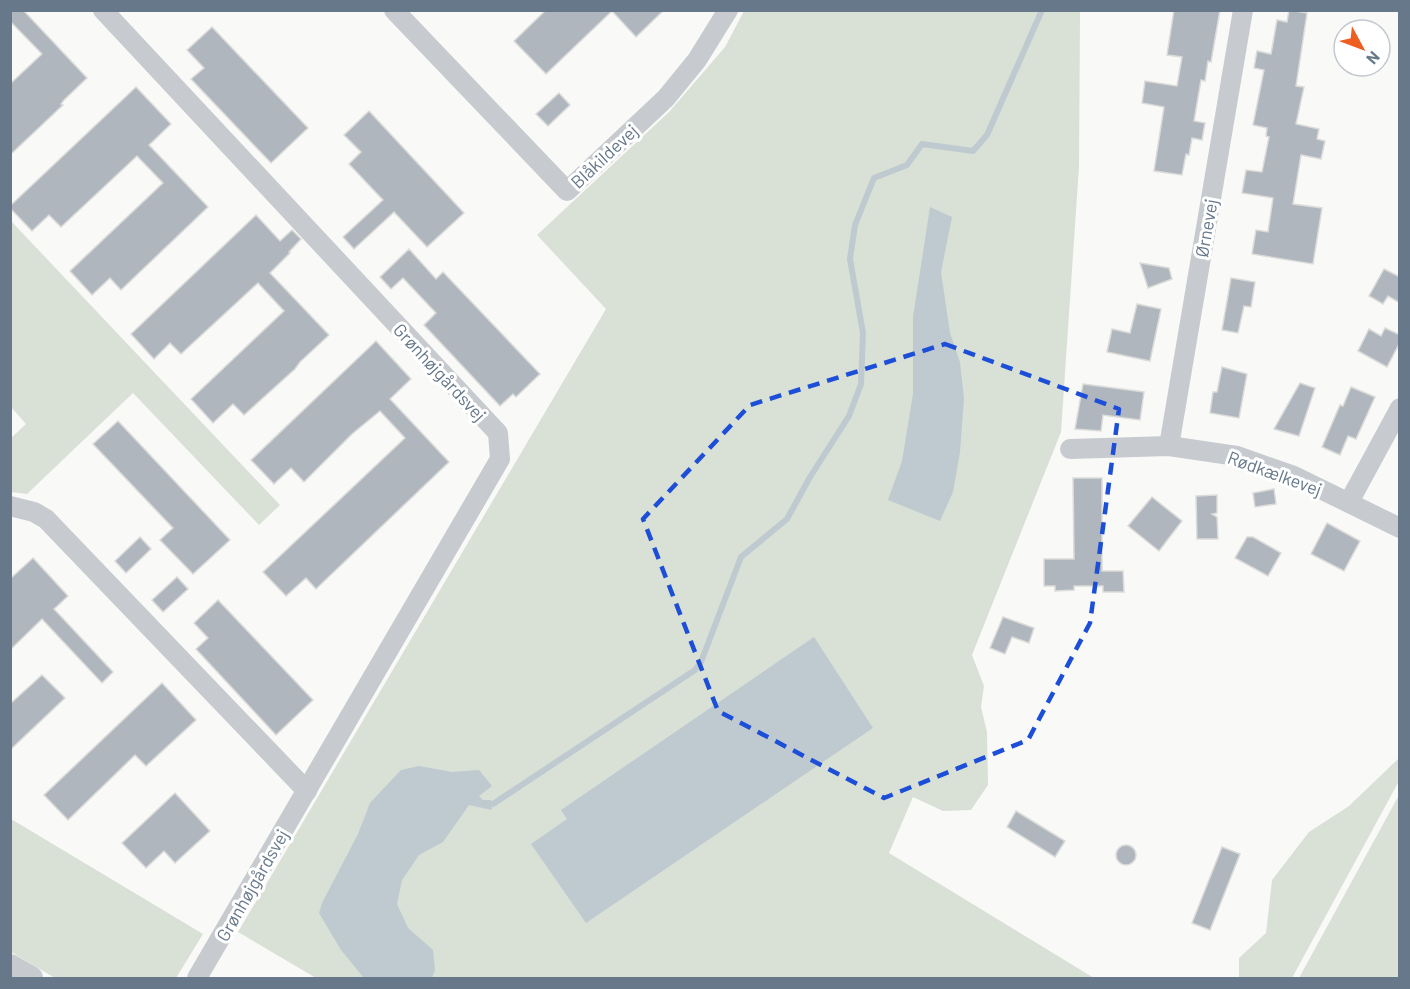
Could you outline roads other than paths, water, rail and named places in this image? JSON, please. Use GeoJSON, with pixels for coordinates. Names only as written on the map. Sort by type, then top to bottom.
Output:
{"type":"FeatureCollection","features":[{"type":"Feature","properties":{"kind":"street","name":"Grønhøjgårdsvej"},"geometry":{"type":"LineString","coordinates":[[103,10],[498,433],[500,459],[198,978]]}},
{"type":"Feature","properties":{"kind":"street","name":"Blåkildevej"},"geometry":{"type":"LineString","coordinates":[[394,10],[567,191],[666,98],[697,60],[728,10]]}},
{"type":"Feature","properties":{"kind":"street","name":"Ørnevej"},"geometry":{"type":"LineString","coordinates":[[1170,446],[1242,10]]}},
{"type":"Feature","properties":{"kind":"street"},"geometry":{"type":"LineString","coordinates":[[1349,502],[1400,408]]}},
{"type":"Feature","properties":{"kind":"street","name":"Rødkælkevej"},"geometry":{"type":"LineString","coordinates":[[1070,449],[1170,446],[1237,456],[1294,476],[1400,528]]}},
{"type":"Feature","properties":{"kind":"street"},"geometry":{"type":"LineString","coordinates":[[10,506],[34,512],[46,519],[307,791]]}},
{"type":"Feature","properties":{"kind":"street"},"geometry":{"type":"LineString","coordinates":[[10,966],[31,978]]}},
{"type":"Feature","properties":{"kind":"waterway"},"geometry":{"type":"LineString","coordinates":[[493,804],[695,670],[701,662],[741,557],[787,519],[810,477],[849,416],[861,384],[863,333],[850,259],[855,225],[874,178],[907,165],[922,144],[973,151],[987,135],[1042,10]]}}]}
